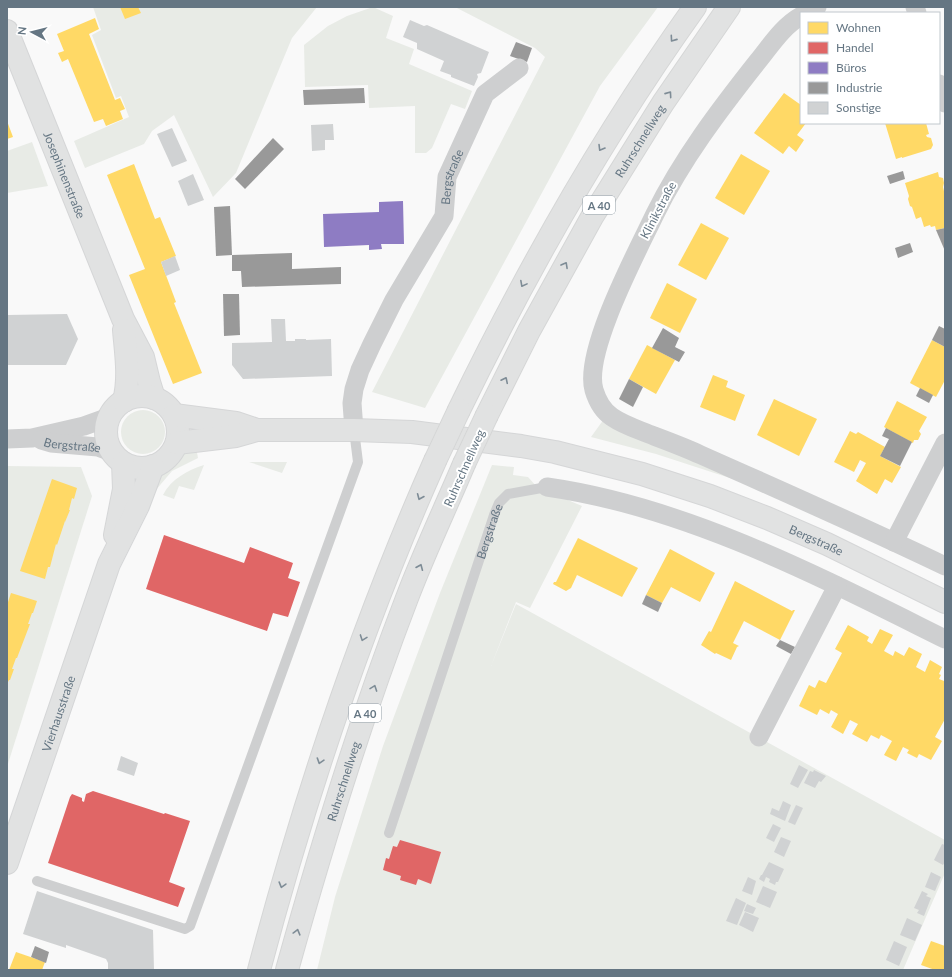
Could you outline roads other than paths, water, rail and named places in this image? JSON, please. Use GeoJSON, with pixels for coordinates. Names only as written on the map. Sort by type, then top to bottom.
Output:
{"type":"FeatureCollection","features":[{"type":"Feature","properties":{"kind":"main road","name":"A 40"},"geometry":{"type":"LineString","coordinates":[[259,970],[294,846],[333,723],[377,601],[435,461],[508,312],[555,224],[611,132],[695,7]]}},
{"type":"Feature","properties":{"kind":"main road","name":"Ruhrschnellweg"},"geometry":{"type":"LineString","coordinates":[[287,970],[313,875],[350,755],[407,597],[464,464],[529,331],[592,217],[662,103],[729,7]]}},
{"type":"Feature","properties":{"kind":"main road","name":"Josephinenstraße"},"geometry":{"type":"LineString","coordinates":[[7,31],[123,319],[143,357],[154,398]]}},
{"type":"Feature","properties":{"kind":"main road","name":"Josephinenstraße"},"geometry":{"type":"LineString","coordinates":[[123,319],[128,374],[124,401]]}},
{"type":"Feature","properties":{"kind":"main road"},"geometry":{"type":"LineString","coordinates":[[124,401],[138,396],[154,398],[170,408],[174,415],[178,430],[176,443],[170,455],[161,463],[153,466]]}},
{"type":"Feature","properties":{"kind":"main road","name":"Bergstraße"},"geometry":{"type":"LineString","coordinates":[[124,401],[116,407],[109,417],[106,437],[117,457],[140,468],[153,466]]}},
{"type":"Feature","properties":{"kind":"main road","name":"Bergstraße"},"geometry":{"type":"LineString","coordinates":[[174,415],[236,423],[257,430]]}},
{"type":"Feature","properties":{"kind":"main road","name":"Bergstraße"},"geometry":{"type":"LineString","coordinates":[[176,443],[236,436],[257,430],[354,430],[412,432],[521,446],[555,452],[642,474],[710,496],[767,518],[827,544],[945,602]]}},
{"type":"Feature","properties":{"kind":"main road","name":"Vierhausstraße"},"geometry":{"type":"LineString","coordinates":[[7,863],[109,564],[124,489],[117,457]]}},
{"type":"Feature","properties":{"kind":"main road","name":"Vierhausstraße"},"geometry":{"type":"LineString","coordinates":[[109,564],[138,506],[153,466]]}},
{"type":"Feature","properties":{"kind":"street"},"geometry":{"type":"LineString","coordinates":[[808,12],[817,7]]}},
{"type":"Feature","properties":{"kind":"street","name":"Klinikstraße"},"geometry":{"type":"LineString","coordinates":[[800,17],[779,35],[712,121],[684,163],[659,205],[626,273],[607,319],[595,357],[592,373],[594,388],[600,404],[610,416],[627,426],[682,446],[894,542]]}},
{"type":"Feature","properties":{"kind":"street","name":"Bergstraße"},"geometry":{"type":"LineString","coordinates":[[354,430],[352,403],[354,389],[360,370],[394,300],[444,216],[447,177],[484,94],[519,68]]}},
{"type":"Feature","properties":{"kind":"street"},"geometry":{"type":"LineString","coordinates":[[940,87],[945,103]]}},
{"type":"Feature","properties":{"kind":"street","name":"Bergstraße"},"geometry":{"type":"LineString","coordinates":[[7,439],[32,438],[84,426],[109,417]]}},
{"type":"Feature","properties":{"kind":"street","name":"Bergstraße"},"geometry":{"type":"LineString","coordinates":[[32,438],[51,443],[98,447],[117,457]]}},
{"type":"Feature","properties":{"kind":"street"},"geometry":{"type":"LineString","coordinates":[[945,442],[894,542],[945,566]]}},
{"type":"Feature","properties":{"kind":"street","name":"Bergstraße"},"geometry":{"type":"LineString","coordinates":[[547,487],[596,496],[696,526],[743,544],[837,586],[945,639]]}},
{"type":"Feature","properties":{"kind":"street"},"geometry":{"type":"LineString","coordinates":[[759,736],[837,586]]}},
{"type":"Feature","properties":{"kind":"lane"},"geometry":{"type":"LineString","coordinates":[[37,881],[185,929],[190,926],[358,462],[354,430]]}},
{"type":"Feature","properties":{"kind":"lane","name":"Bergstraße"},"geometry":{"type":"LineString","coordinates":[[389,833],[499,503],[508,494],[547,487]]}}]}
